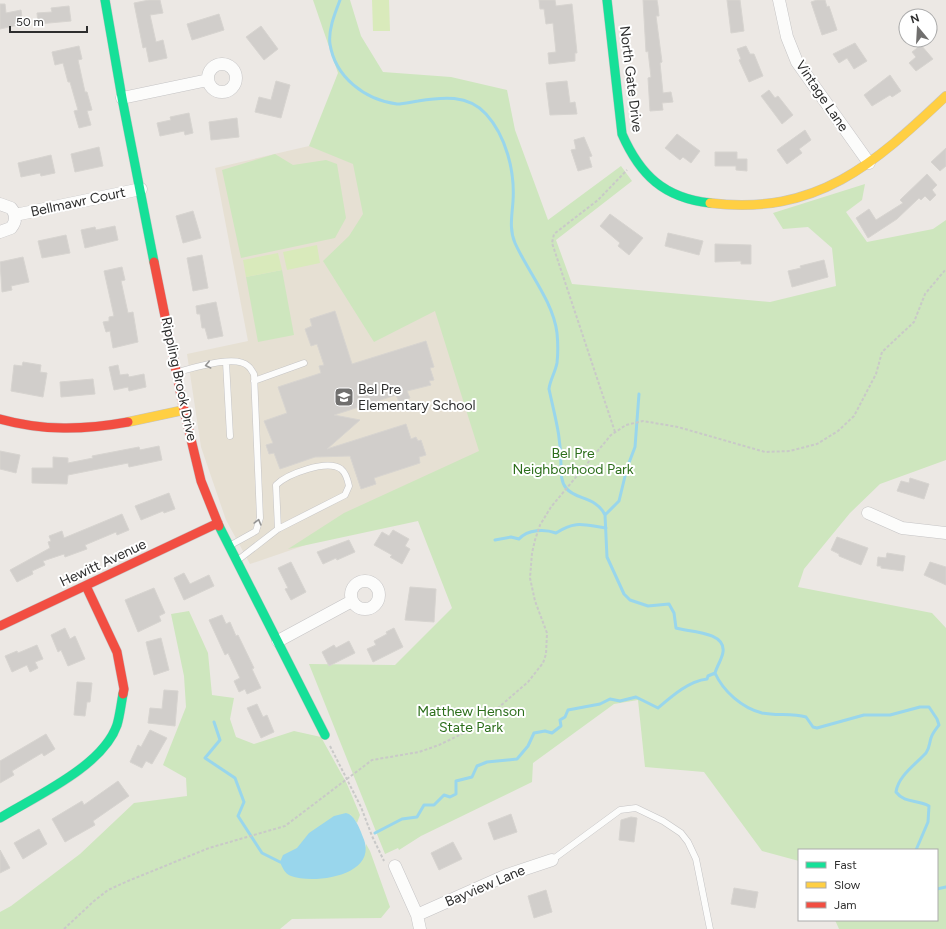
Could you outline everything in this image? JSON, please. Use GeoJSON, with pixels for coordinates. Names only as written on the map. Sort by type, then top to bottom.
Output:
{"type":"FeatureCollection","features":[{"type":"Feature","properties":{"kind":"street","name":"Rippling Brook Drive"},"geometry":{"type":"LineString","coordinates":[[105,0],[122,98],[176,372],[201,481],[218,524],[325,735]]}},
{"type":"Feature","properties":{"kind":"street","name":"North Gate Drive"},"geometry":{"type":"LineString","coordinates":[[607,0],[622,134],[630,154],[642,169],[662,187],[678,196],[702,202],[735,205],[785,201],[822,189],[869,163],[902,137],[946,96]]}},
{"type":"Feature","properties":{"kind":"street","name":"Vintage Lane"},"geometry":{"type":"LineString","coordinates":[[779,0],[787,37],[797,62],[869,163]]}},
{"type":"Feature","properties":{"kind":"street"},"geometry":{"type":"LineString","coordinates":[[122,98],[208,80]]}},
{"type":"Feature","properties":{"kind":"street","name":"Bellmawr Court"},"geometry":{"type":"LineString","coordinates":[[15,215],[141,189]]}},
{"type":"Feature","properties":{"kind":"street","name":"Bellmawr Court"},"geometry":{"type":"LineString","coordinates":[[0,204],[11,208],[15,215],[14,224],[11,228],[0,232]]}},
{"type":"Feature","properties":{"kind":"street"},"geometry":{"type":"LineString","coordinates":[[0,419],[39,428],[74,430],[103,427],[184,410]]}},
{"type":"Feature","properties":{"kind":"street"},"geometry":{"type":"LineString","coordinates":[[868,513],[902,528],[946,533]]}},
{"type":"Feature","properties":{"kind":"street","name":"Hewitt Avenue"},"geometry":{"type":"LineString","coordinates":[[0,626],[218,524]]}},
{"type":"Feature","properties":{"kind":"street"},"geometry":{"type":"LineString","coordinates":[[0,818],[86,766],[102,751],[117,725],[124,689],[117,652],[86,586]]}},
{"type":"Feature","properties":{"kind":"street"},"geometry":{"type":"LineString","coordinates":[[278,641],[352,601]]}},
{"type":"Feature","properties":{"kind":"street","name":"Bayview Lane"},"geometry":{"type":"LineString","coordinates":[[418,915],[507,875],[552,860]]}},
{"type":"Feature","properties":{"kind":"street"},"geometry":{"type":"LineString","coordinates":[[389,863],[418,915],[420,929]]}},
{"type":"Feature","properties":{"kind":"lane"},"geometry":{"type":"LineString","coordinates":[[176,372],[238,361],[248,365],[254,374],[260,518],[256,530],[230,546]]}},
{"type":"Feature","properties":{"kind":"lane"},"geometry":{"type":"LineString","coordinates":[[226,362],[230,436]]}},
{"type":"Feature","properties":{"kind":"lane"},"geometry":{"type":"LineString","coordinates":[[254,381],[304,363]]}},
{"type":"Feature","properties":{"kind":"lane"},"geometry":{"type":"LineString","coordinates":[[237,560],[278,529],[345,495],[349,486],[341,469],[331,466],[318,466],[282,478],[276,485],[278,529]]}},
{"type":"Feature","properties":{"kind":"lane"},"geometry":{"type":"LineString","coordinates":[[552,860],[620,810],[636,808],[663,821],[681,833],[688,842],[696,859],[710,929]]}},
{"type":"Feature","properties":{"kind":"path"},"geometry":{"type":"LineString","coordinates":[[615,432],[552,243],[554,234],[598,200],[631,166]]}},
{"type":"Feature","properties":{"kind":"path"},"geometry":{"type":"LineString","coordinates":[[64,929],[108,890],[165,864],[209,848],[262,834],[285,826],[372,760],[409,755],[429,749],[476,727],[538,670],[546,654],[548,639],[535,601],[530,578],[532,553],[535,540],[540,525],[551,507],[615,432],[626,424],[643,421],[678,428],[765,452],[790,451],[817,444],[828,439],[848,424],[860,406],[876,374],[882,352],[914,322],[925,294],[946,269]]}},
{"type":"Feature","properties":{"kind":"path"},"geometry":{"type":"LineString","coordinates":[[325,735],[389,863]]}},
{"type":"Feature","properties":{"kind":"shaded area","name":"Bel Pre Elementary School"},"geometry":{"type":"Polygon","coordinates":[[[309,146],[350,147],[490,279],[499,516],[419,506],[250,564],[226,520],[201,447],[187,354],[248,341],[215,168],[309,146]]]}},
{"type":"Feature","properties":{"kind":"green space"},"geometry":{"type":"Polygon","coordinates":[[[313,0],[350,0],[361,36],[383,72],[451,77],[507,90],[515,130],[548,220],[621,166],[632,181],[556,240],[572,284],[770,302],[836,286],[832,248],[808,227],[783,229],[773,213],[865,184],[862,200],[846,212],[867,242],[933,229],[946,220],[946,460],[880,484],[850,513],[804,569],[798,587],[932,613],[946,628],[946,929],[839,929],[835,921],[938,921],[938,849],[798,849],[798,861],[762,851],[704,772],[645,767],[638,700],[614,704],[533,763],[532,782],[421,836],[399,850],[398,848],[385,854],[309,664],[395,665],[452,608],[418,521],[288,549],[344,513],[479,451],[435,311],[374,342],[323,261],[349,236],[363,214],[353,164],[309,146],[338,73],[313,0]]]}},
{"type":"Feature","properties":{"kind":"green space"},"geometry":{"type":"Polygon","coordinates":[[[372,0],[389,0],[390,31],[373,31],[372,0]]]}},
{"type":"Feature","properties":{"kind":"green space"},"geometry":{"type":"Polygon","coordinates":[[[275,154],[293,165],[326,160],[337,164],[346,218],[335,238],[241,258],[222,170],[275,154]]]}},
{"type":"Feature","properties":{"kind":"green space"},"geometry":{"type":"Polygon","coordinates":[[[317,245],[320,263],[287,270],[283,252],[317,245]]]}},
{"type":"Feature","properties":{"kind":"green space"},"geometry":{"type":"Polygon","coordinates":[[[278,253],[282,270],[246,277],[243,260],[278,253]]]}},
{"type":"Feature","properties":{"kind":"green space"},"geometry":{"type":"Polygon","coordinates":[[[282,270],[294,335],[258,342],[246,277],[282,270]]]}},
{"type":"Feature","properties":{"kind":"green space"},"geometry":{"type":"Polygon","coordinates":[[[189,611],[208,653],[212,695],[234,698],[230,719],[236,737],[254,744],[294,731],[321,737],[347,784],[360,815],[357,823],[350,814],[364,854],[366,844],[370,851],[390,907],[381,918],[292,919],[280,929],[0,929],[0,912],[11,906],[80,854],[134,803],[187,796],[186,778],[163,765],[186,707],[184,676],[171,614],[189,611]]]}},
{"type":"Feature","properties":{"kind":"water"},"geometry":{"type":"Polygon","coordinates":[[[346,813],[349,814],[355,821],[360,829],[365,843],[365,855],[360,864],[339,875],[326,878],[301,878],[287,874],[280,862],[283,855],[297,848],[309,833],[334,816],[346,813]]]}},
{"type":"Feature","properties":{"kind":"building"},"geometry":{"type":"Polygon","coordinates":[[[149,0],[160,0],[163,13],[150,15],[156,42],[163,40],[167,58],[149,62],[146,47],[143,48],[134,3],[149,0]]]}},
{"type":"Feature","properties":{"kind":"building"},"geometry":{"type":"Polygon","coordinates":[[[539,0],[555,0],[556,6],[572,4],[577,53],[575,53],[575,61],[549,64],[548,53],[556,52],[553,23],[546,24],[544,9],[540,9],[539,0]]]}},
{"type":"Feature","properties":{"kind":"building"},"geometry":{"type":"Polygon","coordinates":[[[643,0],[657,0],[659,16],[656,16],[662,62],[660,63],[663,93],[671,92],[673,102],[662,103],[663,110],[650,111],[648,78],[651,77],[648,51],[646,52],[643,0]]]}},
{"type":"Feature","properties":{"kind":"building"},"geometry":{"type":"Polygon","coordinates":[[[727,0],[740,0],[744,31],[731,33],[727,0]]]}},
{"type":"Feature","properties":{"kind":"building"},"geometry":{"type":"Polygon","coordinates":[[[825,0],[827,7],[829,6],[837,30],[822,35],[811,2],[825,0]]]}},
{"type":"Feature","properties":{"kind":"building"},"geometry":{"type":"Polygon","coordinates":[[[0,4],[5,4],[6,13],[21,10],[23,24],[0,29],[0,4]]]}},
{"type":"Feature","properties":{"kind":"building"},"geometry":{"type":"Polygon","coordinates":[[[69,6],[71,21],[38,24],[37,13],[52,12],[51,8],[69,6]]]}},
{"type":"Feature","properties":{"kind":"building"},"geometry":{"type":"Polygon","coordinates":[[[219,14],[224,30],[192,40],[187,24],[219,14]]]}},
{"type":"Feature","properties":{"kind":"building"},"geometry":{"type":"Polygon","coordinates":[[[261,26],[278,49],[264,60],[246,37],[261,26]]]}},
{"type":"Feature","properties":{"kind":"building"},"geometry":{"type":"Polygon","coordinates":[[[855,43],[867,61],[854,69],[847,58],[839,63],[833,54],[855,43]]]}},
{"type":"Feature","properties":{"kind":"building"},"geometry":{"type":"Polygon","coordinates":[[[79,46],[82,59],[78,60],[85,92],[87,92],[92,110],[87,111],[91,125],[79,128],[74,111],[78,110],[70,82],[68,82],[63,63],[55,65],[52,52],[79,46]]]}},
{"type":"Feature","properties":{"kind":"building"},"geometry":{"type":"Polygon","coordinates":[[[746,46],[750,54],[754,54],[763,76],[749,82],[739,60],[741,59],[737,49],[746,46]]]}},
{"type":"Feature","properties":{"kind":"building"},"geometry":{"type":"Polygon","coordinates":[[[917,48],[924,48],[933,59],[916,71],[909,63],[916,57],[912,52],[917,48]]]}},
{"type":"Feature","properties":{"kind":"building"},"geometry":{"type":"Polygon","coordinates":[[[890,75],[901,91],[892,97],[890,95],[872,106],[864,95],[890,75]]]}},
{"type":"Feature","properties":{"kind":"building"},"geometry":{"type":"Polygon","coordinates":[[[276,81],[290,85],[281,118],[255,112],[259,97],[271,100],[276,81]]]}},
{"type":"Feature","properties":{"kind":"building"},"geometry":{"type":"Polygon","coordinates":[[[567,81],[570,103],[575,102],[577,114],[550,115],[546,83],[567,81]]]}},
{"type":"Feature","properties":{"kind":"building"},"geometry":{"type":"Polygon","coordinates":[[[769,90],[775,98],[778,96],[793,115],[782,124],[761,96],[769,90]]]}},
{"type":"Feature","properties":{"kind":"building"},"geometry":{"type":"Polygon","coordinates":[[[189,113],[193,133],[185,135],[184,131],[160,136],[157,123],[171,120],[170,117],[189,113]]]}},
{"type":"Feature","properties":{"kind":"building"},"geometry":{"type":"Polygon","coordinates":[[[237,118],[239,137],[211,140],[209,122],[237,118]]]}},
{"type":"Feature","properties":{"kind":"building"},"geometry":{"type":"Polygon","coordinates":[[[805,130],[811,140],[799,149],[802,153],[787,164],[777,150],[805,130]]]}},
{"type":"Feature","properties":{"kind":"building"},"geometry":{"type":"Polygon","coordinates":[[[677,134],[700,151],[691,163],[683,157],[680,160],[665,148],[677,134]]]}},
{"type":"Feature","properties":{"kind":"building"},"geometry":{"type":"Polygon","coordinates":[[[584,137],[592,156],[589,157],[592,167],[578,171],[571,150],[576,149],[574,140],[584,137]]]}},
{"type":"Feature","properties":{"kind":"building"},"geometry":{"type":"Polygon","coordinates":[[[99,147],[103,166],[75,172],[71,154],[99,147]]]}},
{"type":"Feature","properties":{"kind":"building"},"geometry":{"type":"Polygon","coordinates":[[[946,148],[946,166],[940,171],[931,162],[946,148]]]}},
{"type":"Feature","properties":{"kind":"building"},"geometry":{"type":"Polygon","coordinates":[[[715,152],[737,152],[737,159],[747,159],[747,171],[736,170],[736,166],[715,166],[715,152]]]}},
{"type":"Feature","properties":{"kind":"building"},"geometry":{"type":"Polygon","coordinates":[[[51,155],[55,173],[41,176],[40,173],[21,177],[18,163],[51,155]]]}},
{"type":"Feature","properties":{"kind":"building"},"geometry":{"type":"Polygon","coordinates":[[[927,174],[937,185],[932,190],[936,195],[930,201],[925,196],[921,200],[919,198],[897,219],[868,238],[856,218],[869,209],[876,220],[903,203],[900,200],[927,174]]]}},
{"type":"Feature","properties":{"kind":"building"},"geometry":{"type":"Polygon","coordinates":[[[193,211],[201,238],[183,243],[176,216],[193,211]]]}},
{"type":"Feature","properties":{"kind":"building"},"geometry":{"type":"Polygon","coordinates":[[[610,214],[643,238],[629,255],[618,246],[620,243],[600,226],[610,214]]]}},
{"type":"Feature","properties":{"kind":"building"},"geometry":{"type":"Polygon","coordinates":[[[115,226],[118,240],[85,248],[81,230],[95,227],[96,230],[115,226]]]}},
{"type":"Feature","properties":{"kind":"building"},"geometry":{"type":"Polygon","coordinates":[[[668,233],[703,241],[699,255],[665,246],[668,233]]]}},
{"type":"Feature","properties":{"kind":"building"},"geometry":{"type":"Polygon","coordinates":[[[66,235],[70,253],[42,258],[38,241],[66,235]]]}},
{"type":"Feature","properties":{"kind":"building"},"geometry":{"type":"Polygon","coordinates":[[[715,244],[751,245],[751,264],[741,264],[741,261],[715,262],[715,244]]]}},
{"type":"Feature","properties":{"kind":"building"},"geometry":{"type":"Polygon","coordinates":[[[202,255],[208,288],[193,291],[187,258],[202,255]]]}},
{"type":"Feature","properties":{"kind":"building"},"geometry":{"type":"Polygon","coordinates":[[[23,257],[29,282],[11,286],[12,290],[2,292],[0,262],[23,257]]]}},
{"type":"Feature","properties":{"kind":"building"},"geometry":{"type":"Polygon","coordinates":[[[824,260],[828,277],[792,287],[788,271],[801,268],[800,266],[824,260]]]}},
{"type":"Feature","properties":{"kind":"building"},"geometry":{"type":"Polygon","coordinates":[[[122,267],[125,280],[121,281],[128,313],[133,312],[138,342],[113,348],[110,331],[106,332],[103,322],[109,321],[109,317],[114,316],[104,271],[122,267]]]}},
{"type":"Feature","properties":{"kind":"building"},"geometry":{"type":"Polygon","coordinates":[[[216,302],[223,336],[208,339],[205,328],[202,328],[200,314],[197,314],[196,306],[216,302]]]}},
{"type":"Feature","properties":{"kind":"building","name":"Bel Pre Elementary School"},"geometry":{"type":"Polygon","coordinates":[[[335,311],[352,364],[426,341],[434,367],[430,368],[434,380],[429,381],[431,385],[407,391],[410,398],[399,402],[396,395],[334,415],[360,420],[327,449],[406,424],[411,439],[416,437],[418,441],[421,440],[426,455],[419,457],[420,463],[374,478],[376,484],[361,489],[350,456],[315,457],[280,469],[274,453],[269,454],[266,445],[273,443],[264,421],[287,413],[278,387],[321,373],[319,366],[324,365],[317,344],[311,346],[305,329],[312,326],[310,319],[335,311]]]}},
{"type":"Feature","properties":{"kind":"building"},"geometry":{"type":"Polygon","coordinates":[[[23,362],[41,365],[40,372],[47,373],[43,397],[11,391],[14,365],[22,366],[23,362]]]}},
{"type":"Feature","properties":{"kind":"building"},"geometry":{"type":"Polygon","coordinates":[[[118,365],[120,375],[128,374],[129,377],[144,374],[146,387],[129,391],[128,387],[114,390],[109,367],[118,365]]]}},
{"type":"Feature","properties":{"kind":"building"},"geometry":{"type":"Polygon","coordinates":[[[93,379],[95,394],[61,397],[60,382],[93,379]]]}},
{"type":"Feature","properties":{"kind":"building"},"geometry":{"type":"Polygon","coordinates":[[[159,446],[162,460],[129,467],[128,463],[68,475],[67,484],[32,483],[32,468],[53,468],[53,457],[68,458],[68,463],[93,458],[92,456],[139,447],[140,450],[159,446]]]}},
{"type":"Feature","properties":{"kind":"building"},"geometry":{"type":"Polygon","coordinates":[[[0,451],[20,455],[16,473],[0,469],[0,451]]]}},
{"type":"Feature","properties":{"kind":"building"},"geometry":{"type":"Polygon","coordinates":[[[910,478],[929,484],[924,499],[897,491],[901,481],[909,483],[910,478]]]}},
{"type":"Feature","properties":{"kind":"building"},"geometry":{"type":"Polygon","coordinates":[[[169,493],[175,509],[164,513],[163,511],[141,520],[135,506],[169,493]]]}},
{"type":"Feature","properties":{"kind":"building"},"geometry":{"type":"Polygon","coordinates":[[[122,514],[129,530],[117,535],[116,532],[85,545],[87,549],[65,557],[64,554],[43,561],[45,565],[32,571],[33,574],[17,582],[10,570],[50,548],[48,542],[51,541],[49,536],[62,531],[64,538],[122,514]]]}},
{"type":"Feature","properties":{"kind":"building"},"geometry":{"type":"Polygon","coordinates":[[[393,530],[409,539],[405,546],[410,549],[402,564],[390,557],[392,555],[374,545],[382,532],[389,536],[393,530]]]}},
{"type":"Feature","properties":{"kind":"building"},"geometry":{"type":"Polygon","coordinates":[[[837,537],[868,548],[861,565],[839,556],[839,554],[831,550],[837,537]]]}},
{"type":"Feature","properties":{"kind":"building"},"geometry":{"type":"Polygon","coordinates":[[[349,540],[355,552],[323,564],[317,552],[349,540]]]}},
{"type":"Feature","properties":{"kind":"building"},"geometry":{"type":"Polygon","coordinates":[[[887,553],[905,556],[903,571],[881,568],[881,566],[877,566],[878,557],[886,558],[887,553]]]}},
{"type":"Feature","properties":{"kind":"building"},"geometry":{"type":"Polygon","coordinates":[[[291,562],[306,592],[291,600],[285,589],[288,588],[278,568],[291,562]]]}},
{"type":"Feature","properties":{"kind":"building"},"geometry":{"type":"Polygon","coordinates":[[[930,562],[946,567],[946,585],[924,575],[930,562]]]}},
{"type":"Feature","properties":{"kind":"building"},"geometry":{"type":"Polygon","coordinates":[[[184,573],[190,584],[209,575],[214,586],[184,600],[174,578],[184,573]]]}},
{"type":"Feature","properties":{"kind":"building"},"geometry":{"type":"Polygon","coordinates":[[[410,587],[436,589],[434,622],[405,620],[410,587]]]}},
{"type":"Feature","properties":{"kind":"building"},"geometry":{"type":"Polygon","coordinates":[[[154,588],[165,613],[159,616],[161,621],[138,632],[125,600],[154,588]]]}},
{"type":"Feature","properties":{"kind":"building"},"geometry":{"type":"Polygon","coordinates":[[[222,615],[226,624],[230,622],[236,636],[238,635],[254,668],[252,669],[261,688],[247,694],[245,689],[239,692],[234,681],[240,678],[228,653],[225,655],[209,620],[222,615]]]}},
{"type":"Feature","properties":{"kind":"building"},"geometry":{"type":"Polygon","coordinates":[[[65,628],[70,639],[75,636],[85,659],[68,666],[61,650],[58,652],[51,635],[65,628]]]}},
{"type":"Feature","properties":{"kind":"building"},"geometry":{"type":"Polygon","coordinates":[[[394,628],[403,647],[373,662],[367,649],[376,645],[374,641],[387,634],[386,632],[394,628]]]}},
{"type":"Feature","properties":{"kind":"building"},"geometry":{"type":"Polygon","coordinates":[[[161,638],[169,670],[154,675],[146,642],[161,638]]]}},
{"type":"Feature","properties":{"kind":"building"},"geometry":{"type":"Polygon","coordinates":[[[349,641],[355,653],[329,666],[322,652],[334,645],[336,648],[349,641]]]}},
{"type":"Feature","properties":{"kind":"building"},"geometry":{"type":"Polygon","coordinates":[[[37,645],[43,659],[35,662],[38,668],[30,672],[27,665],[12,672],[5,656],[17,651],[18,653],[37,645]]]}},
{"type":"Feature","properties":{"kind":"building"},"geometry":{"type":"Polygon","coordinates":[[[77,682],[92,683],[90,702],[87,702],[85,716],[74,715],[77,682]]]}},
{"type":"Feature","properties":{"kind":"building"},"geometry":{"type":"Polygon","coordinates":[[[164,690],[178,691],[175,726],[148,723],[150,708],[162,709],[164,690]]]}},
{"type":"Feature","properties":{"kind":"building"},"geometry":{"type":"Polygon","coordinates":[[[257,704],[263,717],[267,715],[274,732],[261,738],[247,708],[257,704]]]}},
{"type":"Feature","properties":{"kind":"building"},"geometry":{"type":"Polygon","coordinates":[[[150,730],[167,738],[152,764],[146,761],[142,768],[130,762],[138,745],[141,747],[150,730]]]}},
{"type":"Feature","properties":{"kind":"building"},"geometry":{"type":"Polygon","coordinates":[[[46,734],[55,749],[44,756],[42,753],[12,771],[14,775],[0,783],[0,761],[46,734]]]}},
{"type":"Feature","properties":{"kind":"building"},"geometry":{"type":"Polygon","coordinates":[[[118,781],[129,796],[93,821],[95,825],[65,842],[52,819],[82,801],[84,805],[118,781]]]}},
{"type":"Feature","properties":{"kind":"building"},"geometry":{"type":"Polygon","coordinates":[[[511,814],[517,832],[494,840],[488,823],[511,814]]]}},
{"type":"Feature","properties":{"kind":"building"},"geometry":{"type":"Polygon","coordinates":[[[631,817],[637,818],[634,842],[619,840],[621,820],[631,817]]]}},
{"type":"Feature","properties":{"kind":"building"},"geometry":{"type":"Polygon","coordinates":[[[39,829],[47,844],[23,859],[14,843],[39,829]]]}},
{"type":"Feature","properties":{"kind":"building"},"geometry":{"type":"Polygon","coordinates":[[[453,842],[462,859],[439,870],[431,853],[453,842]]]}},
{"type":"Feature","properties":{"kind":"building"},"geometry":{"type":"Polygon","coordinates":[[[0,850],[10,868],[0,873],[0,850]]]}},
{"type":"Feature","properties":{"kind":"building"},"geometry":{"type":"Polygon","coordinates":[[[734,888],[758,892],[755,908],[731,904],[734,888]]]}},
{"type":"Feature","properties":{"kind":"building"},"geometry":{"type":"Polygon","coordinates":[[[546,890],[552,912],[534,918],[528,896],[546,890]]]}},
{"type":"Feature","properties":{"kind":"waterway"},"geometry":{"type":"LineString","coordinates":[[340,0],[331,27],[330,44],[338,67],[353,85],[374,98],[397,104],[445,98],[454,98],[471,103],[486,114],[493,123],[504,143],[511,166],[513,190],[511,222],[513,238],[520,254],[545,298],[555,321],[558,348],[557,363],[549,389],[559,436],[562,480],[564,486],[570,492],[596,504],[605,515],[607,557],[624,594],[630,600],[648,606],[669,604],[674,613],[676,628],[713,636],[719,640],[722,645],[723,652],[715,673],[718,680],[734,698],[755,711],[767,714],[806,717],[813,727],[817,728],[864,715],[890,715],[920,707],[929,707],[939,725],[932,735],[926,753],[900,781],[896,792],[907,800],[929,806],[928,822],[916,849]]}},
{"type":"Feature","properties":{"kind":"waterway"},"geometry":{"type":"LineString","coordinates":[[605,515],[619,501],[627,468],[635,447],[639,394]]}},
{"type":"Feature","properties":{"kind":"waterway"},"geometry":{"type":"LineString","coordinates":[[495,540],[511,537],[519,539],[527,533],[537,531],[556,533],[569,526],[580,524],[606,528]]}},
{"type":"Feature","properties":{"kind":"waterway"},"geometry":{"type":"LineString","coordinates":[[375,833],[402,819],[417,817],[424,805],[434,805],[444,795],[450,797],[456,794],[456,781],[472,777],[477,766],[487,762],[517,759],[528,746],[534,733],[545,731],[552,733],[561,726],[560,720],[565,717],[568,710],[600,704],[610,699],[620,701],[636,697],[658,708],[687,686],[700,680],[707,679],[708,676],[715,673]]}},
{"type":"Feature","properties":{"kind":"waterway"},"geometry":{"type":"LineString","coordinates":[[214,722],[220,740],[205,758],[235,778],[244,802],[238,816],[262,853],[280,862]]}},
{"type":"Feature","properties":{"kind":"waterway"},"geometry":{"type":"LineString","coordinates":[[938,889],[946,887]]}},
{"type":"Feature","properties":{"kind":"traffic: fast"},"geometry":{"type":"LineString","coordinates":[[105,0],[122,98],[154,262]]}},
{"type":"Feature","properties":{"kind":"traffic: fast"},"geometry":{"type":"LineString","coordinates":[[607,0],[622,134],[629,149],[646,173],[667,190],[679,196],[710,203]]}},
{"type":"Feature","properties":{"kind":"traffic: fast"},"geometry":{"type":"LineString","coordinates":[[219,526],[325,735]]}},
{"type":"Feature","properties":{"kind":"traffic: fast"},"geometry":{"type":"LineString","coordinates":[[0,818],[67,779],[98,754],[109,740],[117,725],[123,694]]}},
{"type":"Feature","properties":{"kind":"traffic: slow"},"geometry":{"type":"LineString","coordinates":[[710,203],[748,205],[782,201],[813,193],[841,180],[868,163],[920,121],[946,96]]}},
{"type":"Feature","properties":{"kind":"traffic: slow"},"geometry":{"type":"LineString","coordinates":[[128,422],[184,410]]}},
{"type":"Feature","properties":{"kind":"traffic: jam"},"geometry":{"type":"LineString","coordinates":[[154,262],[184,410],[201,481],[219,526]]}},
{"type":"Feature","properties":{"kind":"traffic: jam"},"geometry":{"type":"LineString","coordinates":[[0,419],[32,426],[64,428],[95,427],[128,422]]}},
{"type":"Feature","properties":{"kind":"traffic: jam"},"geometry":{"type":"LineString","coordinates":[[0,626],[218,523]]}},
{"type":"Feature","properties":{"kind":"traffic: jam"},"geometry":{"type":"LineString","coordinates":[[86,586],[117,652],[124,689],[123,694]]}},
{"type":"Feature","properties":{"kind":"place","name":"Bel Pre Elementary School"},"geometry":{"type":"Point","coordinates":[344,397]}},
{"type":"Feature","properties":{"kind":"park label","name":"Bel Pre Neighborhood Park"},"geometry":{"type":"Point","coordinates":[573,462]}},
{"type":"Feature","properties":{"kind":"park label","name":"Matthew Henson State Park"},"geometry":{"type":"Point","coordinates":[471,720]}}]}
